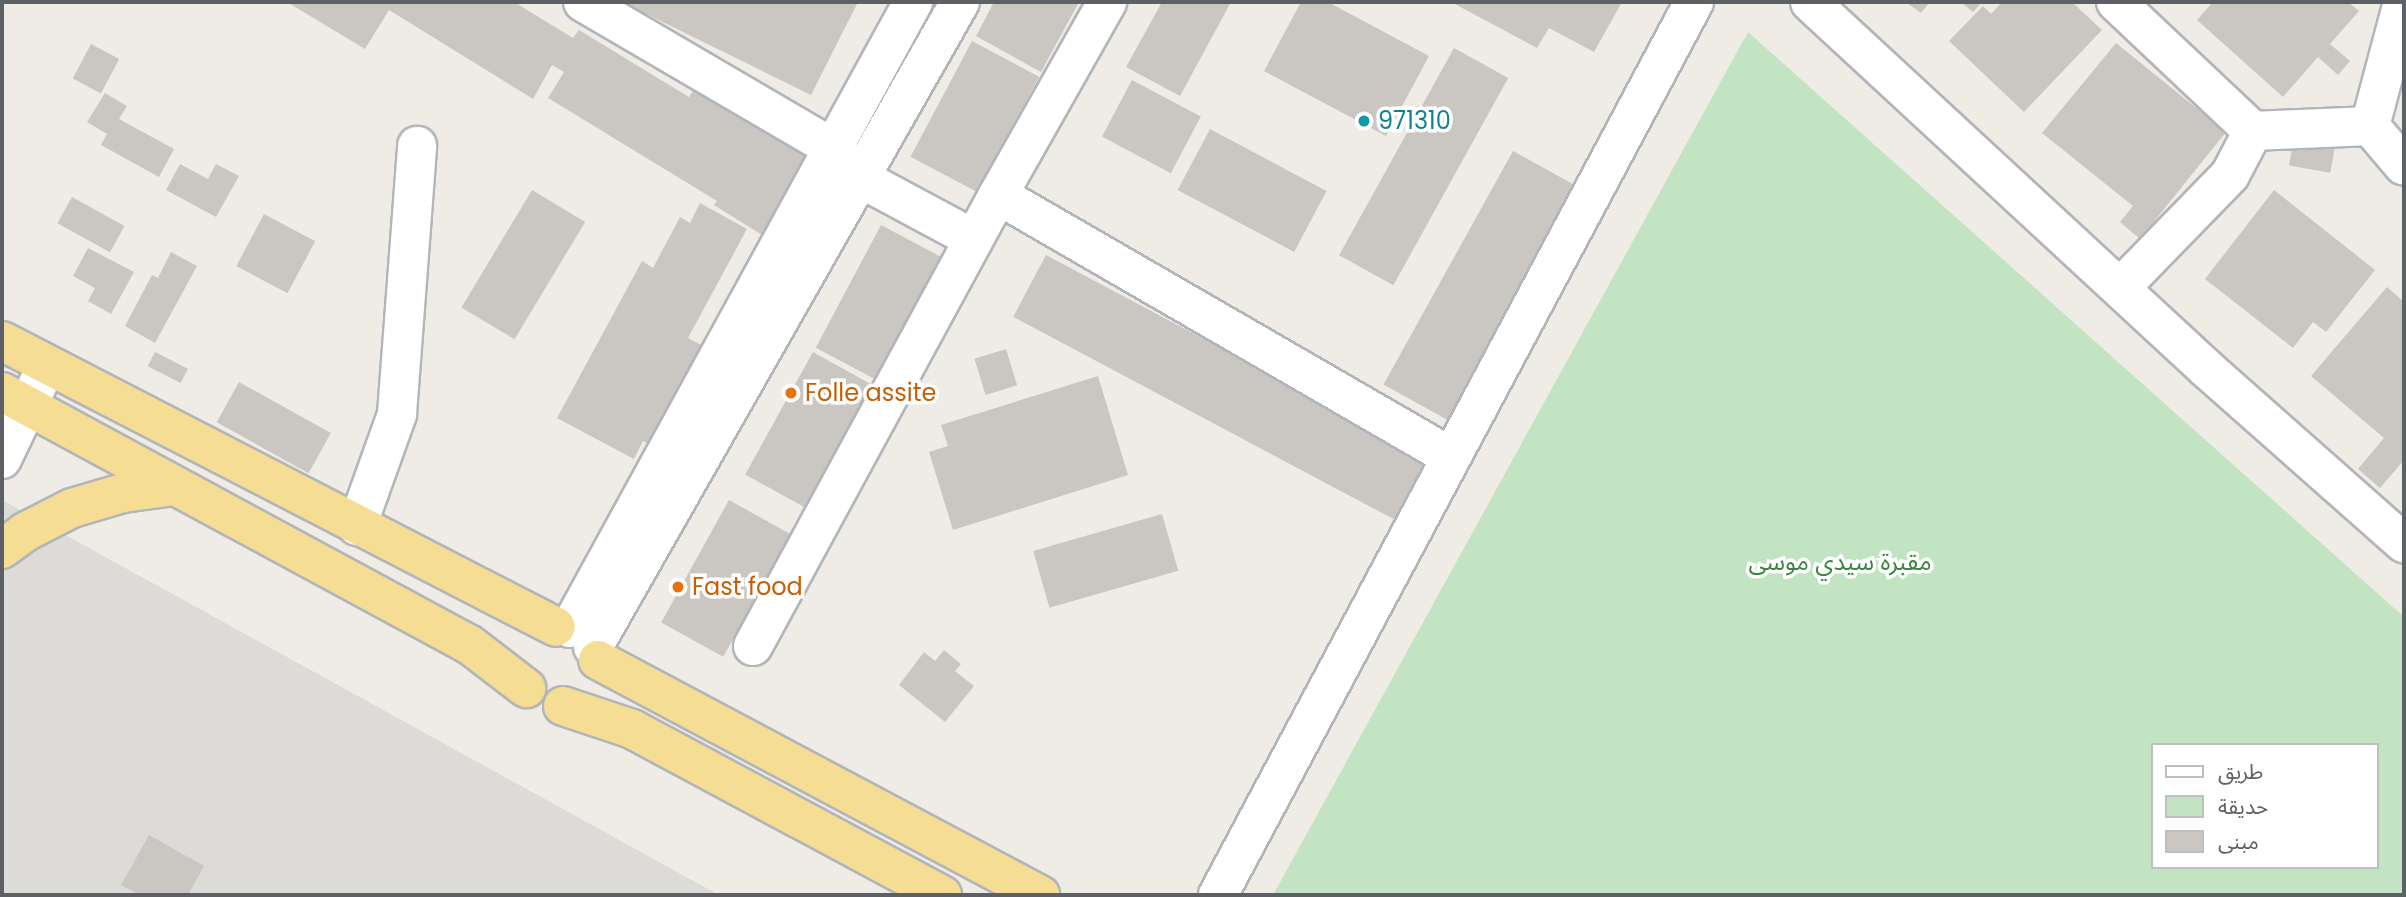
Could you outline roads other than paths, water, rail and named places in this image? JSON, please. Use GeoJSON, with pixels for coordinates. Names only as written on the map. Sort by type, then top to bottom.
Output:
{"type":"FeatureCollection","features":[{"type":"Feature","properties":{"kind":"highway"},"geometry":{"type":"LineString","coordinates":[[2,341],[580,640],[1040,895]]}},
{"type":"Feature","properties":{"kind":"highway"},"geometry":{"type":"LineString","coordinates":[[14,399],[470,645],[535,698],[550,706],[563,706],[632,729],[942,895]]}},
{"type":"Feature","properties":{"kind":"highway"},"geometry":{"type":"LineString","coordinates":[[2,549],[25,532],[72,508],[123,493],[175,486]]}},
{"type":"Feature","properties":{"kind":"highway"},"geometry":{"type":"LineString","coordinates":[[526,688],[520,675],[524,648],[543,630],[580,640],[598,673],[588,694],[563,706]]}},
{"type":"Feature","properties":{"kind":"street"},"geometry":{"type":"LineString","coordinates":[[583,2],[831,147],[860,178],[974,239]]}},
{"type":"Feature","properties":{"kind":"street"},"geometry":{"type":"LineString","coordinates":[[580,640],[831,147],[913,2]]}},
{"type":"Feature","properties":{"kind":"street"},"geometry":{"type":"LineString","coordinates":[[580,640],[860,178],[960,2]]}},
{"type":"Feature","properties":{"kind":"street"},"geometry":{"type":"LineString","coordinates":[[753,646],[998,195],[1107,2]]}},
{"type":"Feature","properties":{"kind":"street"},"geometry":{"type":"LineString","coordinates":[[1218,895],[1693,2]]}},
{"type":"Feature","properties":{"kind":"street"},"geometry":{"type":"LineString","coordinates":[[1810,2],[2207,369],[2404,543]]}},
{"type":"Feature","properties":{"kind":"street"},"geometry":{"type":"LineString","coordinates":[[2116,2],[2253,131],[2370,125]]}},
{"type":"Feature","properties":{"kind":"street"},"geometry":{"type":"LineString","coordinates":[[2370,125],[2403,2]]}},
{"type":"Feature","properties":{"kind":"street"},"geometry":{"type":"LineString","coordinates":[[2370,125],[2404,166]]}},
{"type":"Feature","properties":{"kind":"street"},"geometry":{"type":"LineString","coordinates":[[2120,287],[2230,176],[2253,131]]}},
{"type":"Feature","properties":{"kind":"street"},"geometry":{"type":"LineString","coordinates":[[357,526],[397,414],[417,146]]}},
{"type":"Feature","properties":{"kind":"street"},"geometry":{"type":"LineString","coordinates":[[998,195],[1451,457]]}},
{"type":"Feature","properties":{"kind":"street"},"geometry":{"type":"LineString","coordinates":[[2,459],[14,399],[47,365]]}},
{"type":"Feature","properties":{"kind":"place","name":"971310"},"geometry":{"type":"Point","coordinates":[1364,121]}},
{"type":"Feature","properties":{"kind":"place","name":"Folle assite"},"geometry":{"type":"Point","coordinates":[791,393]}},
{"type":"Feature","properties":{"kind":"place","name":"Fast food"},"geometry":{"type":"Point","coordinates":[678,587]}},
{"type":"Feature","properties":{"kind":"park label","name":"مقبرة سيدي موسى"},"geometry":{"type":"Point","coordinates":[1840,562]}}]}
